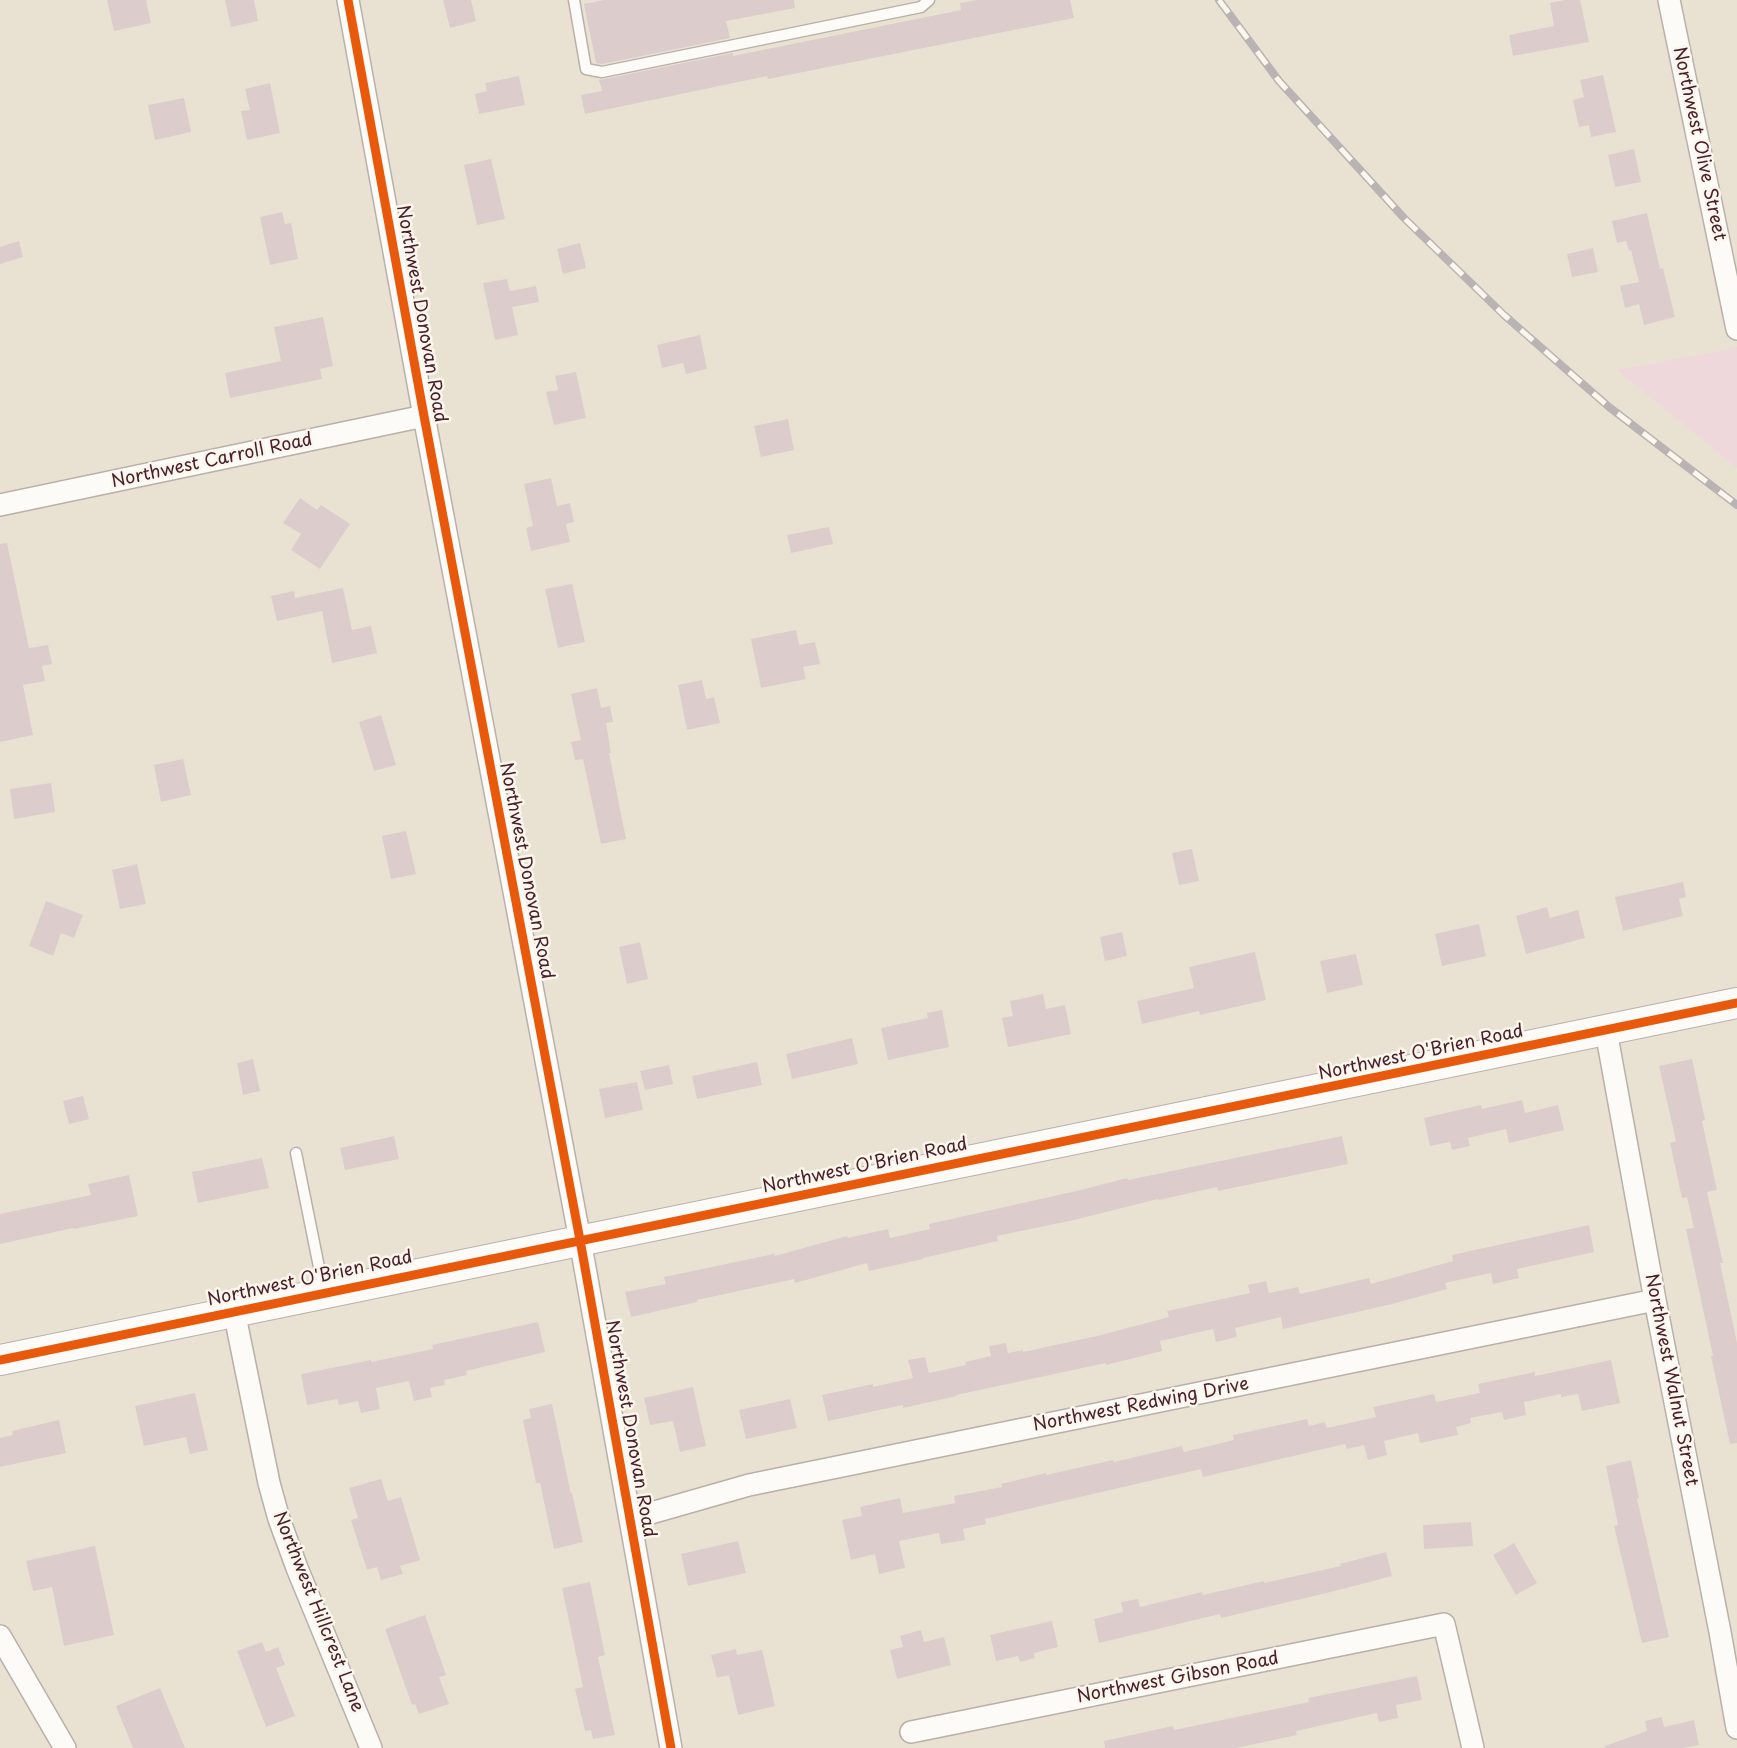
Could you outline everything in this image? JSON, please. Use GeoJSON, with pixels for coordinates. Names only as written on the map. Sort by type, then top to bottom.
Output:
{"type":"FeatureCollection","features":[{"type":"Feature","properties":{"kind":"street","name":"Northwest Donovan Road"},"geometry":{"type":"LineString","coordinates":[[348,0],[580,1240],[671,1748]]}},
{"type":"Feature","properties":{"kind":"street","name":"Northwest Olive Street"},"geometry":{"type":"LineString","coordinates":[[1669,0],[1737,329]]}},
{"type":"Feature","properties":{"kind":"street","name":"Northwest Carroll Road"},"geometry":{"type":"LineString","coordinates":[[0,505],[424,416]]}},
{"type":"Feature","properties":{"kind":"street","name":"Northwest O'Brien Road"},"geometry":{"type":"LineString","coordinates":[[0,1360],[1737,1003]]}},
{"type":"Feature","properties":{"kind":"street","name":"Northwest Walnut Street"},"geometry":{"type":"LineString","coordinates":[[1606,1031],[1737,1728]]}},
{"type":"Feature","properties":{"kind":"street","name":"Northwest Redwing Drive"},"geometry":{"type":"LineString","coordinates":[[629,1519],[749,1485],[1655,1300]]}},
{"type":"Feature","properties":{"kind":"street","name":"Northwest Hillcrest Lane"},"geometry":{"type":"LineString","coordinates":[[234,1311],[279,1519],[371,1748]]}},
{"type":"Feature","properties":{"kind":"street","name":"Northwest Gibson Road"},"geometry":{"type":"LineString","coordinates":[[911,1732],[1444,1624],[1473,1748]]}},
{"type":"Feature","properties":{"kind":"street"},"geometry":{"type":"LineString","coordinates":[[0,1636],[65,1748]]}},
{"type":"Feature","properties":{"kind":"lane"},"geometry":{"type":"LineString","coordinates":[[574,0],[586,69],[602,72],[921,7],[929,0]]}},
{"type":"Feature","properties":{"kind":"lane"},"geometry":{"type":"LineString","coordinates":[[296,1153],[324,1292]]}},
{"type":"Feature","properties":{"kind":"shaded area"},"geometry":{"type":"Polygon","coordinates":[[[1737,347],[1737,468],[1617,370],[1731,349],[1737,347]]]}},
{"type":"Feature","properties":{"kind":"building"},"geometry":{"type":"Polygon","coordinates":[[[107,0],[146,0],[151,23],[114,31],[107,0]]]}},
{"type":"Feature","properties":{"kind":"building"},"geometry":{"type":"Polygon","coordinates":[[[225,0],[254,0],[258,21],[231,27],[225,0]]]}},
{"type":"Feature","properties":{"kind":"building"},"geometry":{"type":"Polygon","coordinates":[[[443,0],[471,0],[476,21],[450,28],[443,0]]]}},
{"type":"Feature","properties":{"kind":"building"},"geometry":{"type":"Polygon","coordinates":[[[604,0],[794,0],[795,8],[726,21],[730,38],[602,64],[596,63],[584,4],[604,0]]]}},
{"type":"Feature","properties":{"kind":"building"},"geometry":{"type":"Polygon","coordinates":[[[977,0],[1070,0],[1074,18],[768,79],[767,76],[585,114],[581,95],[602,91],[599,80],[961,10],[960,3],[977,0]]]}},
{"type":"Feature","properties":{"kind":"building"},"geometry":{"type":"Polygon","coordinates":[[[1580,0],[1589,42],[1513,56],[1509,35],[1554,26],[1550,3],[1580,0]]]}},
{"type":"Feature","properties":{"kind":"building"},"geometry":{"type":"Polygon","coordinates":[[[1603,75],[1616,132],[1591,137],[1589,125],[1579,127],[1573,100],[1584,97],[1580,80],[1603,75]]]}},
{"type":"Feature","properties":{"kind":"building"},"geometry":{"type":"Polygon","coordinates":[[[519,76],[525,105],[479,114],[475,94],[487,91],[485,83],[519,76]]]}},
{"type":"Feature","properties":{"kind":"building"},"geometry":{"type":"Polygon","coordinates":[[[270,83],[280,133],[247,140],[241,111],[250,110],[245,89],[270,83]]]}},
{"type":"Feature","properties":{"kind":"building"},"geometry":{"type":"Polygon","coordinates":[[[184,98],[191,132],[155,140],[148,105],[184,98]]]}},
{"type":"Feature","properties":{"kind":"building"},"geometry":{"type":"Polygon","coordinates":[[[1634,149],[1641,182],[1615,187],[1608,155],[1634,149]]]}},
{"type":"Feature","properties":{"kind":"building"},"geometry":{"type":"Polygon","coordinates":[[[491,159],[505,219],[477,225],[464,165],[491,159]]]}},
{"type":"Feature","properties":{"kind":"building"},"geometry":{"type":"Polygon","coordinates":[[[282,212],[285,224],[291,223],[298,259],[270,265],[260,217],[282,212]]]}},
{"type":"Feature","properties":{"kind":"building"},"geometry":{"type":"Polygon","coordinates":[[[1647,213],[1675,317],[1644,325],[1639,304],[1625,308],[1620,286],[1639,282],[1631,250],[1629,251],[1626,241],[1617,243],[1612,221],[1647,213]]]}},
{"type":"Feature","properties":{"kind":"building"},"geometry":{"type":"Polygon","coordinates":[[[19,241],[23,257],[0,264],[0,247],[19,241]]]}},
{"type":"Feature","properties":{"kind":"building"},"geometry":{"type":"Polygon","coordinates":[[[580,243],[586,268],[563,274],[557,249],[580,243]]]}},
{"type":"Feature","properties":{"kind":"building"},"geometry":{"type":"Polygon","coordinates":[[[1593,248],[1598,272],[1572,277],[1567,254],[1593,248]]]}},
{"type":"Feature","properties":{"kind":"building"},"geometry":{"type":"Polygon","coordinates":[[[507,279],[510,291],[536,286],[539,302],[512,307],[518,335],[495,340],[483,283],[507,279]]]}},
{"type":"Feature","properties":{"kind":"building"},"geometry":{"type":"Polygon","coordinates":[[[323,317],[333,366],[320,369],[322,379],[230,398],[225,373],[281,361],[274,327],[323,317]]]}},
{"type":"Feature","properties":{"kind":"building"},"geometry":{"type":"Polygon","coordinates":[[[700,335],[707,369],[686,374],[683,363],[662,368],[657,345],[700,335]]]}},
{"type":"Feature","properties":{"kind":"building"},"geometry":{"type":"Polygon","coordinates":[[[576,372],[586,418],[554,425],[546,392],[558,390],[555,376],[576,372]]]}},
{"type":"Feature","properties":{"kind":"building"},"geometry":{"type":"Polygon","coordinates":[[[788,419],[794,450],[761,457],[754,426],[788,419]]]}},
{"type":"Feature","properties":{"kind":"building"},"geometry":{"type":"Polygon","coordinates":[[[551,478],[557,506],[570,503],[574,522],[566,524],[570,542],[531,551],[526,528],[533,526],[524,484],[551,478]]]}},
{"type":"Feature","properties":{"kind":"building"},"geometry":{"type":"Polygon","coordinates":[[[300,498],[317,510],[321,505],[350,524],[320,569],[291,550],[301,534],[283,523],[300,498]]]}},
{"type":"Feature","properties":{"kind":"building"},"geometry":{"type":"Polygon","coordinates":[[[829,527],[833,544],[791,553],[787,535],[829,527]]]}},
{"type":"Feature","properties":{"kind":"building"},"geometry":{"type":"Polygon","coordinates":[[[7,543],[29,648],[48,645],[52,664],[42,666],[45,681],[23,685],[33,735],[0,742],[0,544],[7,543]]]}},
{"type":"Feature","properties":{"kind":"building"},"geometry":{"type":"Polygon","coordinates":[[[572,584],[585,642],[558,648],[545,589],[572,584]]]}},
{"type":"Feature","properties":{"kind":"building"},"geometry":{"type":"Polygon","coordinates":[[[343,588],[352,630],[371,626],[377,653],[332,663],[322,611],[277,621],[271,596],[294,591],[295,598],[343,588]]]}},
{"type":"Feature","properties":{"kind":"building"},"geometry":{"type":"Polygon","coordinates":[[[796,630],[799,645],[815,642],[820,664],[803,667],[806,679],[761,688],[751,639],[796,630]]]}},
{"type":"Feature","properties":{"kind":"building"},"geometry":{"type":"Polygon","coordinates":[[[702,680],[706,699],[714,697],[720,723],[687,730],[678,685],[702,680]]]}},
{"type":"Feature","properties":{"kind":"building"},"geometry":{"type":"Polygon","coordinates":[[[597,688],[601,708],[610,706],[613,722],[606,723],[609,753],[626,839],[601,844],[583,759],[575,760],[571,742],[581,740],[571,694],[597,688]]]}},
{"type":"Feature","properties":{"kind":"building"},"geometry":{"type":"Polygon","coordinates":[[[381,715],[396,765],[374,771],[359,722],[381,715]]]}},
{"type":"Feature","properties":{"kind":"building"},"geometry":{"type":"Polygon","coordinates":[[[183,759],[191,795],[161,802],[154,765],[183,759]]]}},
{"type":"Feature","properties":{"kind":"building"},"geometry":{"type":"Polygon","coordinates":[[[51,783],[55,812],[14,819],[10,789],[51,783]]]}},
{"type":"Feature","properties":{"kind":"building"},"geometry":{"type":"Polygon","coordinates":[[[406,831],[416,874],[391,879],[382,836],[406,831]]]}},
{"type":"Feature","properties":{"kind":"building"},"geometry":{"type":"Polygon","coordinates":[[[1192,849],[1199,881],[1179,885],[1172,853],[1192,849]]]}},
{"type":"Feature","properties":{"kind":"building"},"geometry":{"type":"Polygon","coordinates":[[[137,864],[146,904],[120,909],[112,870],[137,864]]]}},
{"type":"Feature","properties":{"kind":"building"},"geometry":{"type":"Polygon","coordinates":[[[1683,882],[1686,897],[1679,899],[1683,916],[1623,931],[1615,897],[1683,882]]]}},
{"type":"Feature","properties":{"kind":"building"},"geometry":{"type":"Polygon","coordinates":[[[46,901],[83,915],[74,938],[61,933],[53,956],[29,946],[46,901]]]}},
{"type":"Feature","properties":{"kind":"building"},"geometry":{"type":"Polygon","coordinates":[[[1547,907],[1550,918],[1578,910],[1585,938],[1526,954],[1516,916],[1547,907]]]}},
{"type":"Feature","properties":{"kind":"building"},"geometry":{"type":"Polygon","coordinates":[[[1479,924],[1486,956],[1442,966],[1435,934],[1479,924]]]}},
{"type":"Feature","properties":{"kind":"building"},"geometry":{"type":"Polygon","coordinates":[[[1122,932],[1127,956],[1105,961],[1100,937],[1122,932]]]}},
{"type":"Feature","properties":{"kind":"building"},"geometry":{"type":"Polygon","coordinates":[[[640,942],[648,979],[627,984],[619,947],[640,942]]]}},
{"type":"Feature","properties":{"kind":"building"},"geometry":{"type":"Polygon","coordinates":[[[1255,952],[1266,1000],[1200,1015],[1199,1011],[1142,1024],[1137,1001],[1194,988],[1189,967],[1255,952]]]}},
{"type":"Feature","properties":{"kind":"building"},"geometry":{"type":"Polygon","coordinates":[[[1356,954],[1363,985],[1327,993],[1320,961],[1356,954]]]}},
{"type":"Feature","properties":{"kind":"building"},"geometry":{"type":"Polygon","coordinates":[[[1043,994],[1046,1009],[1065,1005],[1071,1034],[1008,1047],[1002,1018],[1013,1016],[1010,1001],[1043,994]]]}},
{"type":"Feature","properties":{"kind":"building"},"geometry":{"type":"Polygon","coordinates":[[[942,1010],[949,1047],[888,1060],[881,1028],[928,1018],[927,1013],[942,1010]]]}},
{"type":"Feature","properties":{"kind":"building"},"geometry":{"type":"Polygon","coordinates":[[[852,1038],[858,1064],[792,1079],[786,1054],[852,1038]]]}},
{"type":"Feature","properties":{"kind":"building"},"geometry":{"type":"Polygon","coordinates":[[[253,1059],[260,1091],[243,1095],[237,1063],[253,1059]]]}},
{"type":"Feature","properties":{"kind":"building"},"geometry":{"type":"Polygon","coordinates":[[[1692,1059],[1717,1190],[1707,1192],[1737,1343],[1737,1443],[1730,1444],[1686,1229],[1694,1228],[1687,1197],[1682,1198],[1670,1143],[1676,1141],[1659,1066],[1692,1059]]]}},
{"type":"Feature","properties":{"kind":"building"},"geometry":{"type":"Polygon","coordinates":[[[757,1062],[762,1085],[697,1099],[692,1076],[757,1062]]]}},
{"type":"Feature","properties":{"kind":"building"},"geometry":{"type":"Polygon","coordinates":[[[669,1065],[673,1084],[645,1090],[640,1071],[669,1065]]]}},
{"type":"Feature","properties":{"kind":"building"},"geometry":{"type":"Polygon","coordinates":[[[637,1082],[643,1110],[605,1118],[599,1089],[637,1082]]]}},
{"type":"Feature","properties":{"kind":"building"},"geometry":{"type":"Polygon","coordinates":[[[83,1096],[89,1119],[69,1124],[63,1101],[83,1096]]]}},
{"type":"Feature","properties":{"kind":"building"},"geometry":{"type":"Polygon","coordinates":[[[1522,1100],[1525,1113],[1558,1105],[1564,1130],[1509,1143],[1506,1129],[1468,1138],[1470,1146],[1452,1150],[1450,1142],[1430,1146],[1424,1118],[1481,1105],[1482,1109],[1522,1100]]]}},
{"type":"Feature","properties":{"kind":"building"},"geometry":{"type":"Polygon","coordinates":[[[394,1136],[399,1159],[345,1170],[340,1148],[394,1136]]]}},
{"type":"Feature","properties":{"kind":"building"},"geometry":{"type":"Polygon","coordinates":[[[1342,1136],[1348,1164],[1218,1191],[1217,1187],[1158,1199],[997,1236],[998,1241],[869,1271],[867,1263],[795,1283],[794,1279],[631,1317],[625,1292],[666,1284],[664,1277],[774,1254],[775,1256],[847,1236],[848,1238],[888,1229],[890,1238],[930,1229],[929,1224],[1127,1178],[1128,1180],[1342,1136]]]}},
{"type":"Feature","properties":{"kind":"building"},"geometry":{"type":"Polygon","coordinates":[[[262,1158],[269,1188],[198,1203],[192,1172],[262,1158]]]}},
{"type":"Feature","properties":{"kind":"building"},"geometry":{"type":"Polygon","coordinates":[[[129,1175],[138,1216],[0,1244],[0,1214],[91,1195],[88,1184],[129,1175]]]}},
{"type":"Feature","properties":{"kind":"building"},"geometry":{"type":"Polygon","coordinates":[[[1589,1225],[1594,1252],[1517,1269],[1519,1278],[1493,1284],[1491,1273],[1445,1283],[1447,1289],[1392,1304],[1283,1329],[1281,1317],[1235,1328],[1237,1337],[1216,1342],[1213,1329],[1160,1341],[1162,1351],[1106,1365],[828,1421],[822,1395],[913,1378],[908,1360],[925,1357],[929,1373],[991,1356],[989,1346],[1006,1343],[1008,1353],[1023,1352],[1097,1336],[1169,1317],[1167,1311],[1250,1293],[1248,1285],[1266,1281],[1269,1293],[1298,1287],[1300,1294],[1369,1278],[1371,1284],[1453,1261],[1452,1255],[1589,1225]]]}},
{"type":"Feature","properties":{"kind":"building"},"geometry":{"type":"Polygon","coordinates":[[[538,1322],[545,1352],[466,1371],[467,1375],[444,1380],[445,1385],[430,1388],[432,1397],[414,1401],[409,1381],[376,1388],[380,1409],[361,1413],[358,1401],[339,1405],[337,1399],[307,1405],[301,1374],[433,1349],[432,1345],[538,1322]]]}},
{"type":"Feature","properties":{"kind":"building"},"geometry":{"type":"Polygon","coordinates":[[[1611,1360],[1620,1403],[1582,1411],[1578,1394],[1561,1397],[1561,1394],[1524,1402],[1526,1415],[1504,1420],[1502,1412],[1470,1418],[1471,1423],[1456,1427],[1458,1435],[1420,1443],[1418,1433],[1384,1441],[1387,1455],[1368,1460],[1364,1445],[1347,1449],[1345,1444],[1203,1477],[1201,1469],[985,1519],[986,1524],[963,1529],[965,1540],[941,1544],[939,1533],[899,1541],[905,1568],[879,1574],[875,1554],[851,1560],[842,1520],[862,1516],[860,1507],[900,1498],[903,1513],[955,1503],[954,1496],[1002,1487],[1001,1484],[1046,1473],[1113,1460],[1114,1462],[1182,1446],[1184,1452],[1234,1440],[1233,1435],[1307,1419],[1309,1426],[1325,1422],[1327,1428],[1376,1417],[1373,1407],[1434,1394],[1436,1402],[1480,1393],[1478,1384],[1535,1372],[1535,1376],[1611,1360]]]}},
{"type":"Feature","properties":{"kind":"building"},"geometry":{"type":"Polygon","coordinates":[[[693,1387],[706,1446],[680,1452],[673,1421],[650,1425],[644,1398],[693,1387]]]}},
{"type":"Feature","properties":{"kind":"building"},"geometry":{"type":"Polygon","coordinates":[[[195,1393],[208,1450],[190,1454],[186,1437],[144,1446],[135,1406],[195,1393]]]}},
{"type":"Feature","properties":{"kind":"building"},"geometry":{"type":"Polygon","coordinates":[[[790,1399],[797,1428],[746,1439],[739,1410],[790,1399]]]}},
{"type":"Feature","properties":{"kind":"building"},"geometry":{"type":"Polygon","coordinates":[[[552,1404],[583,1542],[554,1549],[523,1420],[531,1418],[529,1409],[552,1404]]]}},
{"type":"Feature","properties":{"kind":"building"},"geometry":{"type":"Polygon","coordinates":[[[59,1420],[66,1453],[0,1467],[0,1438],[13,1435],[12,1431],[59,1420]]]}},
{"type":"Feature","properties":{"kind":"building"},"geometry":{"type":"Polygon","coordinates":[[[1631,1460],[1639,1498],[1637,1499],[1669,1637],[1642,1643],[1614,1526],[1618,1525],[1606,1466],[1631,1460]]]}},
{"type":"Feature","properties":{"kind":"building"},"geometry":{"type":"Polygon","coordinates":[[[381,1479],[388,1501],[401,1497],[420,1560],[400,1566],[403,1574],[381,1580],[377,1567],[367,1570],[351,1520],[358,1518],[349,1488],[381,1479]]]}},
{"type":"Feature","properties":{"kind":"building"},"geometry":{"type":"Polygon","coordinates":[[[1471,1522],[1473,1546],[1424,1549],[1423,1525],[1471,1522]]]}},
{"type":"Feature","properties":{"kind":"building"},"geometry":{"type":"Polygon","coordinates":[[[738,1541],[746,1573],[688,1586],[681,1554],[738,1541]]]}},
{"type":"Feature","properties":{"kind":"building"},"geometry":{"type":"Polygon","coordinates":[[[1514,1543],[1537,1583],[1516,1595],[1493,1555],[1514,1543]]]}},
{"type":"Feature","properties":{"kind":"building"},"geometry":{"type":"Polygon","coordinates":[[[95,1546],[114,1635],[64,1646],[52,1587],[33,1591],[26,1561],[95,1546]]]}},
{"type":"Feature","properties":{"kind":"building"},"geometry":{"type":"Polygon","coordinates":[[[1386,1552],[1392,1576],[1221,1618],[1220,1614],[1099,1643],[1094,1619],[1123,1612],[1121,1602],[1138,1599],[1140,1607],[1202,1592],[1203,1595],[1341,1566],[1340,1564],[1386,1552]]]}},
{"type":"Feature","properties":{"kind":"building"},"geometry":{"type":"Polygon","coordinates":[[[590,1582],[605,1655],[598,1657],[615,1735],[593,1739],[591,1730],[585,1731],[575,1689],[583,1687],[562,1588],[590,1582]]]}},
{"type":"Feature","properties":{"kind":"building"},"geometry":{"type":"Polygon","coordinates":[[[425,1615],[446,1675],[439,1677],[449,1704],[419,1714],[415,1704],[412,1705],[385,1629],[425,1615]]]}},
{"type":"Feature","properties":{"kind":"building"},"geometry":{"type":"Polygon","coordinates":[[[1052,1621],[1058,1647],[1034,1653],[1035,1658],[1020,1662],[1018,1656],[996,1661],[990,1635],[1052,1621]]]}},
{"type":"Feature","properties":{"kind":"building"},"geometry":{"type":"Polygon","coordinates":[[[921,1630],[924,1642],[944,1637],[951,1665],[897,1679],[890,1650],[903,1647],[900,1636],[921,1630]]]}},
{"type":"Feature","properties":{"kind":"building"},"geometry":{"type":"Polygon","coordinates":[[[262,1642],[266,1652],[278,1647],[285,1665],[276,1668],[295,1716],[266,1727],[237,1651],[262,1642]]]}},
{"type":"Feature","properties":{"kind":"building"},"geometry":{"type":"Polygon","coordinates":[[[736,1649],[737,1655],[762,1650],[775,1706],[738,1715],[729,1675],[717,1678],[711,1655],[736,1649]]]}},
{"type":"Feature","properties":{"kind":"building"},"geometry":{"type":"Polygon","coordinates":[[[1417,1676],[1422,1700],[1396,1705],[1398,1718],[1379,1722],[1377,1713],[1236,1748],[1105,1748],[1104,1741],[1173,1726],[1174,1730],[1309,1702],[1308,1698],[1417,1676]]]}},
{"type":"Feature","properties":{"kind":"building"},"geometry":{"type":"Polygon","coordinates":[[[160,1688],[185,1748],[133,1748],[116,1706],[160,1688]]]}},
{"type":"Feature","properties":{"kind":"building"},"geometry":{"type":"Polygon","coordinates":[[[1662,1717],[1664,1727],[1694,1720],[1699,1745],[1683,1748],[1605,1748],[1647,1731],[1645,1721],[1662,1717]]]}},
{"type":"Feature","properties":{"kind":"railway"},"geometry":{"type":"LineString","coordinates":[[1219,0],[1279,81],[1404,218],[1504,315],[1609,407],[1737,505]]}},
{"type":"Feature","properties":{"kind":"cycle path"},"geometry":{"type":"LineString","coordinates":[[348,0],[580,1240],[671,1748]]}},
{"type":"Feature","properties":{"kind":"cycle path"},"geometry":{"type":"LineString","coordinates":[[0,1360],[1737,1003]]}}]}
